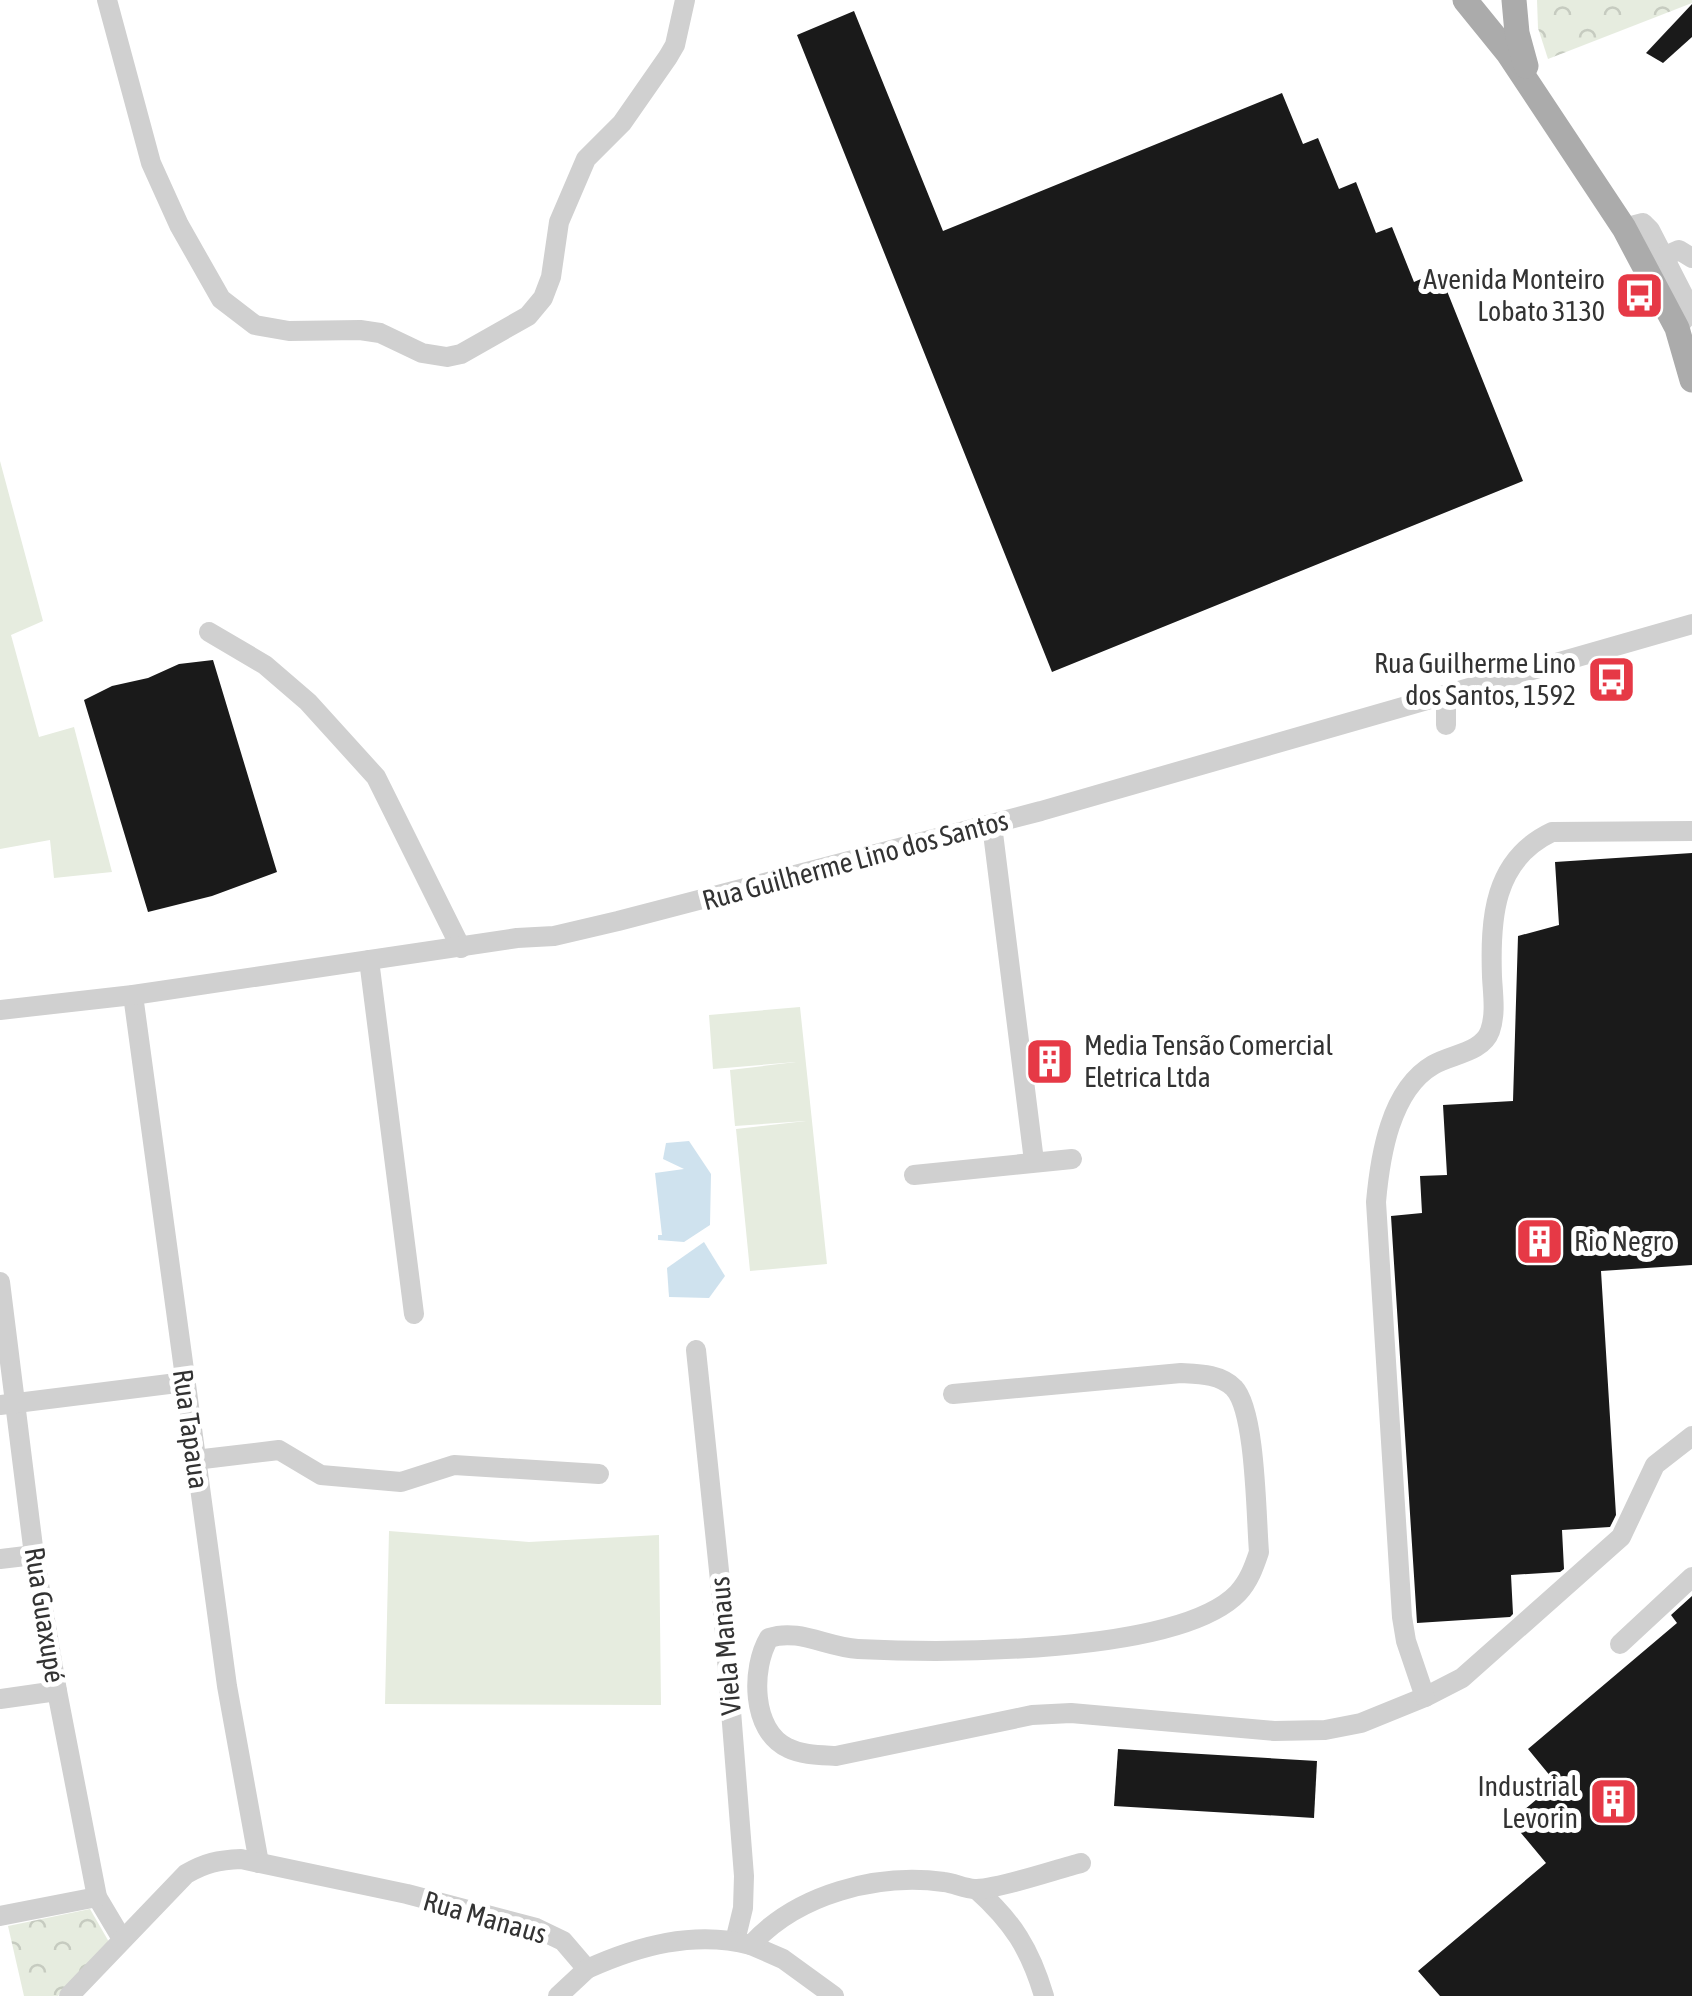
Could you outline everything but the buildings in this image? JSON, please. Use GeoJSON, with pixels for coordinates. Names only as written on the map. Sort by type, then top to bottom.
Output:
{"type":"FeatureCollection","features":[{"type":"Feature","properties":{"kind":"main road"},"geometry":{"type":"LineString","coordinates":[[1465,0],[1508,53],[1624,228],[1677,328],[1692,380]]}},
{"type":"Feature","properties":{"kind":"main road"},"geometry":{"type":"LineString","coordinates":[[1514,0],[1524,62],[1545,107]]}},
{"type":"Feature","properties":{"kind":"street"},"geometry":{"type":"LineString","coordinates":[[106,0],[151,163],[178,225],[221,298],[255,325],[289,331],[360,330],[380,334],[422,353],[447,357],[461,354],[528,316],[543,298],[551,276],[559,222],[586,159],[622,123],[668,58],[675,45],[685,0]]}},
{"type":"Feature","properties":{"kind":"street"},"geometry":{"type":"LineString","coordinates":[[1624,228],[1643,223],[1688,304],[1687,316],[1677,328]]}},
{"type":"Feature","properties":{"kind":"street"},"geometry":{"type":"LineString","coordinates":[[1663,257],[1678,250],[1692,258]]}},
{"type":"Feature","properties":{"kind":"street","name":"Rua Guilherme Lino dos Santos"},"geometry":{"type":"LineString","coordinates":[[0,1010],[554,936],[992,825],[1446,698],[1692,624]]}},
{"type":"Feature","properties":{"kind":"street"},"geometry":{"type":"LineString","coordinates":[[209,632],[265,665],[308,702],[376,778],[460,948]]}},
{"type":"Feature","properties":{"kind":"street"},"geometry":{"type":"LineString","coordinates":[[1446,698],[1446,725]]}},
{"type":"Feature","properties":{"kind":"street"},"geometry":{"type":"LineString","coordinates":[[992,825],[1034,1162]]}},
{"type":"Feature","properties":{"kind":"street"},"geometry":{"type":"LineString","coordinates":[[1426,1697],[1406,1642],[1402,1617],[1376,1202],[1381,1153],[1401,1099],[1430,1066],[1478,1047],[1490,1035],[1494,1016],[1493,912],[1500,886],[1517,857],[1552,832],[1692,831]]}},
{"type":"Feature","properties":{"kind":"street"},"geometry":{"type":"LineString","coordinates":[[369,960],[414,1314]]}},
{"type":"Feature","properties":{"kind":"street","name":"Rua Tapaua"},"geometry":{"type":"LineString","coordinates":[[133,995],[227,1686],[259,1862]]}},
{"type":"Feature","properties":{"kind":"street"},"geometry":{"type":"LineString","coordinates":[[914,1174],[1072,1158]]}},
{"type":"Feature","properties":{"kind":"street","name":"Rua Guaxupé"},"geometry":{"type":"LineString","coordinates":[[0,1282],[8,1404],[56,1691],[97,1897],[122,1939]]}},
{"type":"Feature","properties":{"kind":"street","name":"Viela Manaus"},"geometry":{"type":"LineString","coordinates":[[696,1350],[744,1876],[743,1943]]}},
{"type":"Feature","properties":{"kind":"street"},"geometry":{"type":"LineString","coordinates":[[953,1394],[1181,1373],[1212,1375],[1232,1386],[1245,1405],[1249,1430],[1259,1552],[1253,1572],[1237,1594],[1211,1612],[1167,1628],[1086,1643],[894,1650],[833,1646],[793,1633],[769,1638],[758,1662],[756,1690],[766,1725],[784,1747],[836,1756],[1032,1714],[1071,1713],[1222,1728],[1325,1730],[1361,1723],[1462,1678],[1620,1537],[1655,1465],[1692,1436]]}},
{"type":"Feature","properties":{"kind":"street"},"geometry":{"type":"LineString","coordinates":[[8,1404],[185,1382]]}},
{"type":"Feature","properties":{"kind":"street"},"geometry":{"type":"LineString","coordinates":[[196,1460],[279,1450],[320,1475],[402,1482],[454,1466],[599,1474]]}},
{"type":"Feature","properties":{"kind":"street"},"geometry":{"type":"LineString","coordinates":[[0,1559],[34,1555]]}},
{"type":"Feature","properties":{"kind":"street"},"geometry":{"type":"LineString","coordinates":[[1620,1644],[1692,1578]]}},
{"type":"Feature","properties":{"kind":"street"},"geometry":{"type":"LineString","coordinates":[[0,1700],[56,1691]]}},
{"type":"Feature","properties":{"kind":"street","name":"Rua Manaus"},"geometry":{"type":"LineString","coordinates":[[68,1996],[186,1874],[207,1862],[240,1859],[408,1894],[536,1928],[563,1942],[587,1970]]}},
{"type":"Feature","properties":{"kind":"street"},"geometry":{"type":"LineString","coordinates":[[976,1890],[1081,1863]]}},
{"type":"Feature","properties":{"kind":"street"},"geometry":{"type":"LineString","coordinates":[[743,1943],[791,1911],[846,1890],[913,1881],[944,1882],[976,1890],[1002,1912],[1023,1940],[1044,1996]]}},
{"type":"Feature","properties":{"kind":"street"},"geometry":{"type":"LineString","coordinates":[[0,1916],[97,1897]]}},
{"type":"Feature","properties":{"kind":"street"},"geometry":{"type":"LineString","coordinates":[[558,1996],[587,1970],[649,1946],[686,1940],[743,1943],[782,1959],[834,1996]]}},
{"type":"Feature","properties":{"kind":"green space"},"geometry":{"type":"Polygon","coordinates":[[[1537,0],[1692,3],[1548,59],[1538,28],[1537,0]]]}},
{"type":"Feature","properties":{"kind":"green space"},"geometry":{"type":"Polygon","coordinates":[[[0,461],[43,621],[11,635],[39,737],[74,727],[112,872],[54,878],[50,840],[0,849],[0,461]]]}},
{"type":"Feature","properties":{"kind":"green space"},"geometry":{"type":"Polygon","coordinates":[[[800,1007],[827,1264],[750,1271],[736,1129],[806,1121],[735,1126],[730,1070],[796,1062],[713,1069],[709,1015],[800,1007]]]}},
{"type":"Feature","properties":{"kind":"green space"},"geometry":{"type":"Polygon","coordinates":[[[389,1531],[529,1542],[659,1535],[661,1705],[385,1704],[389,1531]]]}},
{"type":"Feature","properties":{"kind":"green space"},"geometry":{"type":"Polygon","coordinates":[[[90,1909],[109,1942],[58,1996],[24,1996],[8,1926],[90,1909]]]}},
{"type":"Feature","properties":{"kind":"water"},"geometry":{"type":"Polygon","coordinates":[[[689,1141],[711,1174],[710,1225],[684,1242],[658,1240],[658,1235],[662,1235],[655,1173],[684,1169],[663,1159],[666,1143],[689,1141]]]}},
{"type":"Feature","properties":{"kind":"water"},"geometry":{"type":"Polygon","coordinates":[[[704,1242],[725,1276],[709,1298],[669,1297],[667,1268],[704,1242]]]}},
{"type":"Feature","properties":{"kind":"place","name":"Avenida Monteiro Lobato 3130"},"geometry":{"type":"Point","coordinates":[1640,295]}},
{"type":"Feature","properties":{"kind":"place","name":"Rua Guilherme Lino dos Santos, 1592"},"geometry":{"type":"Point","coordinates":[1611,679]}},
{"type":"Feature","properties":{"kind":"place","name":"Media Tensão Comercial Eletrica Ltda"},"geometry":{"type":"Point","coordinates":[1049,1061]}},
{"type":"Feature","properties":{"kind":"place","name":"Rio Negro"},"geometry":{"type":"Point","coordinates":[1539,1241]}},
{"type":"Feature","properties":{"kind":"place","name":"Industrial Levorin"},"geometry":{"type":"Point","coordinates":[1613,1802]}}]}
